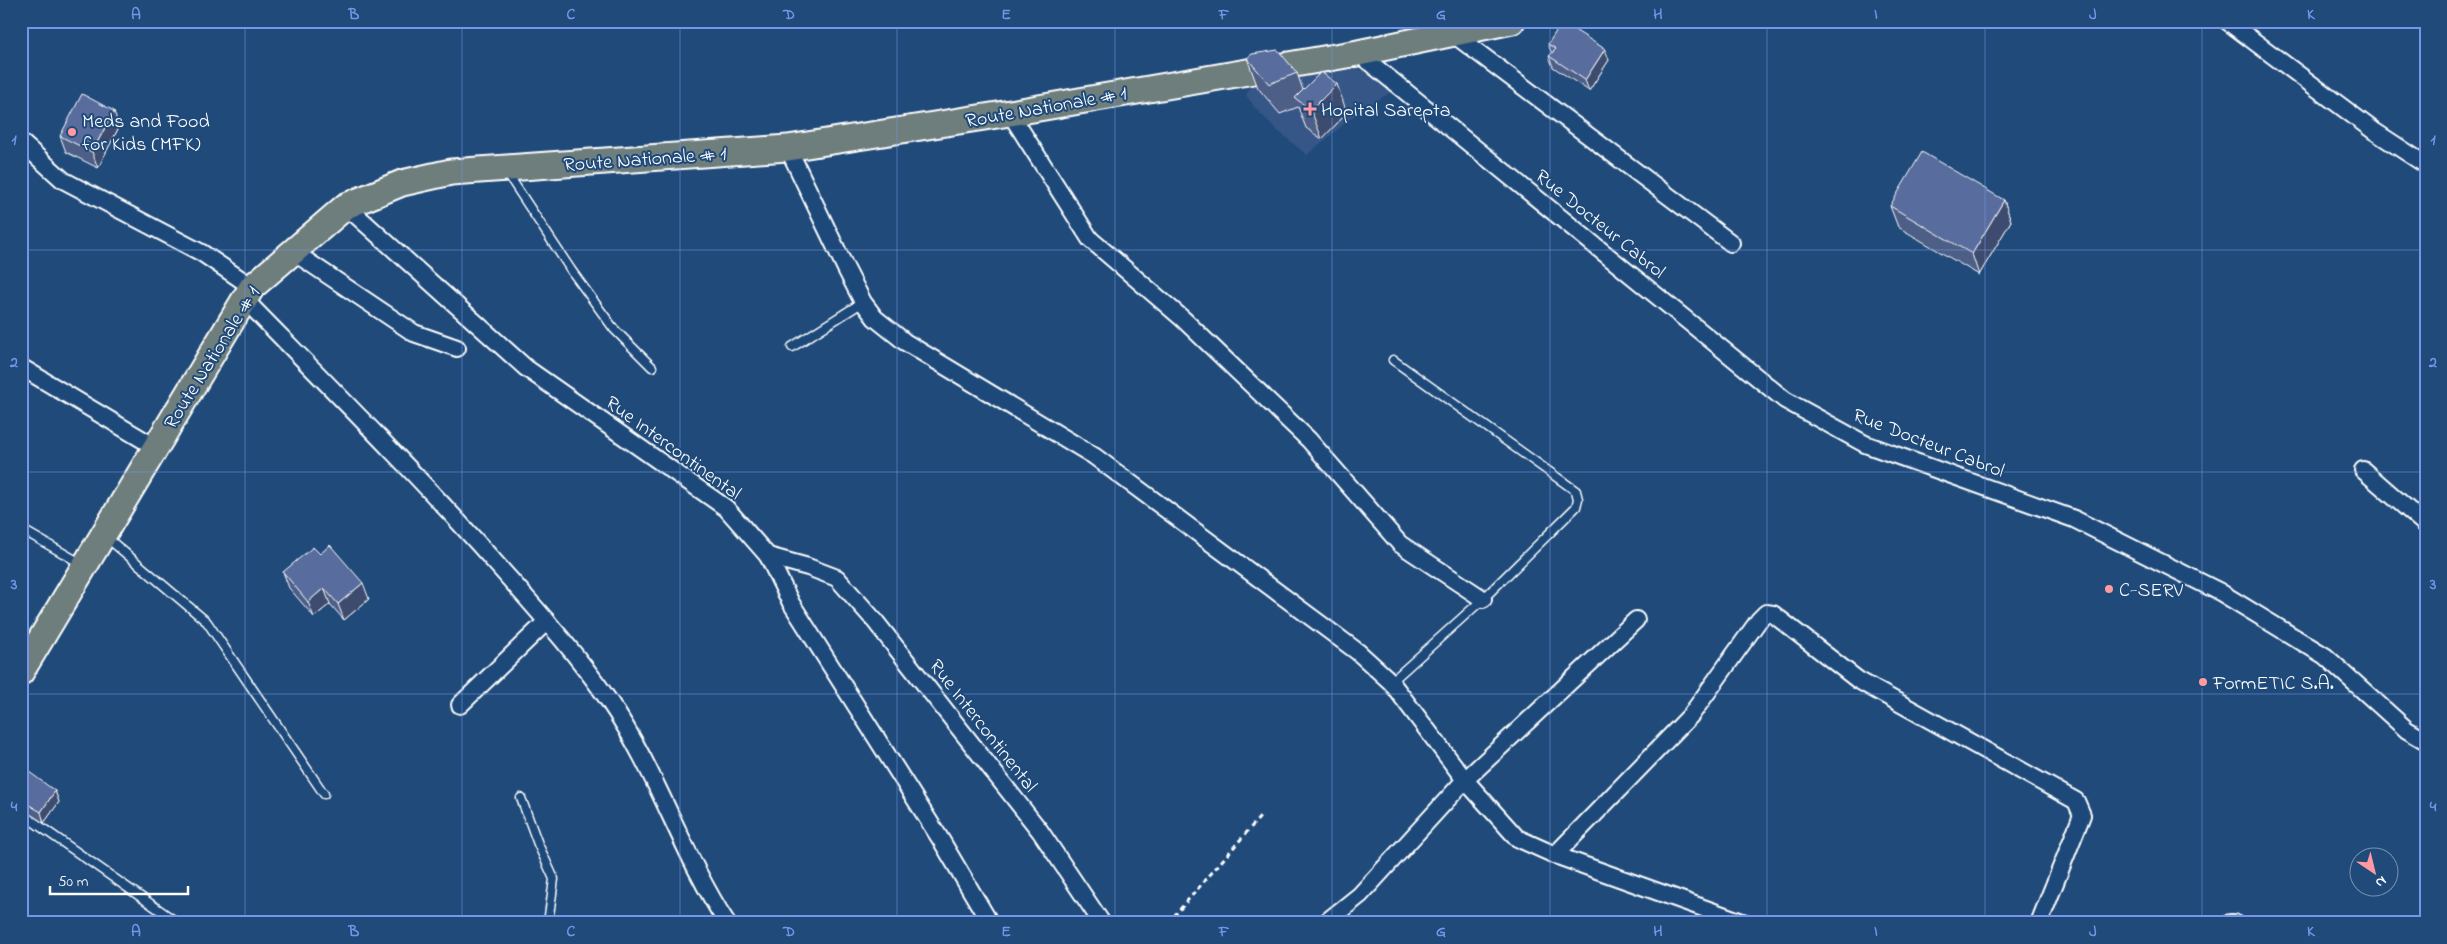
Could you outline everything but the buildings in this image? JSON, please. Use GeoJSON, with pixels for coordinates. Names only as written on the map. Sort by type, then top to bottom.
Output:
{"type":"FeatureCollection","features":[{"type":"Feature","properties":{"kind":"main road","name":"Route Nationale # 1"},"geometry":{"type":"LineString","coordinates":[[21,672],[248,293],[292,251],[346,206],[402,183],[451,172],[788,148],[1010,113],[1358,53],[1512,21]]}},
{"type":"Feature","properties":{"kind":"street"},"geometry":{"type":"LineString","coordinates":[[2227,21],[2374,131],[2426,165]]}},
{"type":"Feature","properties":{"kind":"street"},"geometry":{"type":"LineString","coordinates":[[1452,33],[1731,243]]}},
{"type":"Feature","properties":{"kind":"street","name":"Rue Docteur Cabrol"},"geometry":{"type":"LineString","coordinates":[[1358,53],[1785,400],[1864,444],[2074,519],[2220,592],[2325,656],[2407,730],[2426,741]]}},
{"type":"Feature","properties":{"kind":"street"},"geometry":{"type":"LineString","coordinates":[[1010,113],[1090,239],[1183,319],[1309,440],[1400,544],[1484,599]]}},
{"type":"Feature","properties":{"kind":"street"},"geometry":{"type":"LineString","coordinates":[[21,142],[64,180],[202,253],[248,293],[437,497],[547,621],[609,701],[656,781],[707,892],[727,923]]}},
{"type":"Feature","properties":{"kind":"street"},"geometry":{"type":"LineString","coordinates":[[788,148],[863,302],[875,318],[905,342],[1094,456],[1358,652],[1391,682],[1465,780],[1518,838],[1555,855],[1744,923]]}},
{"type":"Feature","properties":{"kind":"street","name":"Rue Intercontinental"},"geometry":{"type":"LineString","coordinates":[[346,206],[526,368],[726,508],[768,556],[837,578],[875,621],[1040,831],[1102,923]]}},
{"type":"Feature","properties":{"kind":"street"},"geometry":{"type":"LineString","coordinates":[[292,251],[414,333],[457,348]]}},
{"type":"Feature","properties":{"kind":"street"},"geometry":{"type":"LineString","coordinates":[[21,368],[154,448]]}},
{"type":"Feature","properties":{"kind":"street"},"geometry":{"type":"LineString","coordinates":[[2363,470],[2426,525]]}},
{"type":"Feature","properties":{"kind":"street"},"geometry":{"type":"LineString","coordinates":[[768,556],[791,603],[941,840],[990,923]]}},
{"type":"Feature","properties":{"kind":"street"},"geometry":{"type":"LineString","coordinates":[[1555,855],[1691,715],[1766,613],[1773,614],[1858,680],[2076,801],[2082,815],[2039,923]]}},
{"type":"Feature","properties":{"kind":"street"},"geometry":{"type":"LineString","coordinates":[[1326,923],[1360,896],[1465,780],[1636,620]]}},
{"type":"Feature","properties":{"kind":"street"},"geometry":{"type":"LineString","coordinates":[[460,705],[547,621]]}},
{"type":"Feature","properties":{"kind":"lane"},"geometry":{"type":"LineString","coordinates":[[503,168],[571,270],[614,329],[652,367]]}},
{"type":"Feature","properties":{"kind":"lane"},"geometry":{"type":"LineString","coordinates":[[792,347],[863,302]]}},
{"type":"Feature","properties":{"kind":"lane"},"geometry":{"type":"LineString","coordinates":[[1391,682],[1484,599],[1576,507],[1578,499],[1576,491],[1393,360]]}},
{"type":"Feature","properties":{"kind":"lane"},"geometry":{"type":"LineString","coordinates":[[21,529],[86,566]]}},
{"type":"Feature","properties":{"kind":"lane"},"geometry":{"type":"LineString","coordinates":[[103,535],[207,622],[324,794]]}},
{"type":"Feature","properties":{"kind":"lane"},"geometry":{"type":"LineString","coordinates":[[521,798],[538,844],[554,879],[548,923]]}},
{"type":"Feature","properties":{"kind":"lane"},"geometry":{"type":"LineString","coordinates":[[21,814],[178,923]]}},
{"type":"Feature","properties":{"kind":"path"},"geometry":{"type":"LineString","coordinates":[[1168,923],[1260,817]]}},
{"type":"Feature","properties":{"kind":"shaded area","name":"Hopital Sarepta"},"geometry":{"type":"Polygon","coordinates":[[[1347,62],[1365,72],[1392,92],[1361,110],[1307,155],[1278,131],[1255,108],[1246,95],[1249,89],[1259,83],[1347,62]]]}},
{"type":"Feature","properties":{"kind":"place","name":"Hopital Sarepta"},"geometry":{"type":"Point","coordinates":[1310,109]}},
{"type":"Feature","properties":{"kind":"place","name":"Meds and Food for Kids (MFK)"},"geometry":{"type":"Point","coordinates":[72,132]}},
{"type":"Feature","properties":{"kind":"place","name":"C-SERV"},"geometry":{"type":"Point","coordinates":[2109,589]}},
{"type":"Feature","properties":{"kind":"place","name":"FormETIC S.A."},"geometry":{"type":"Point","coordinates":[2203,682]}}]}
